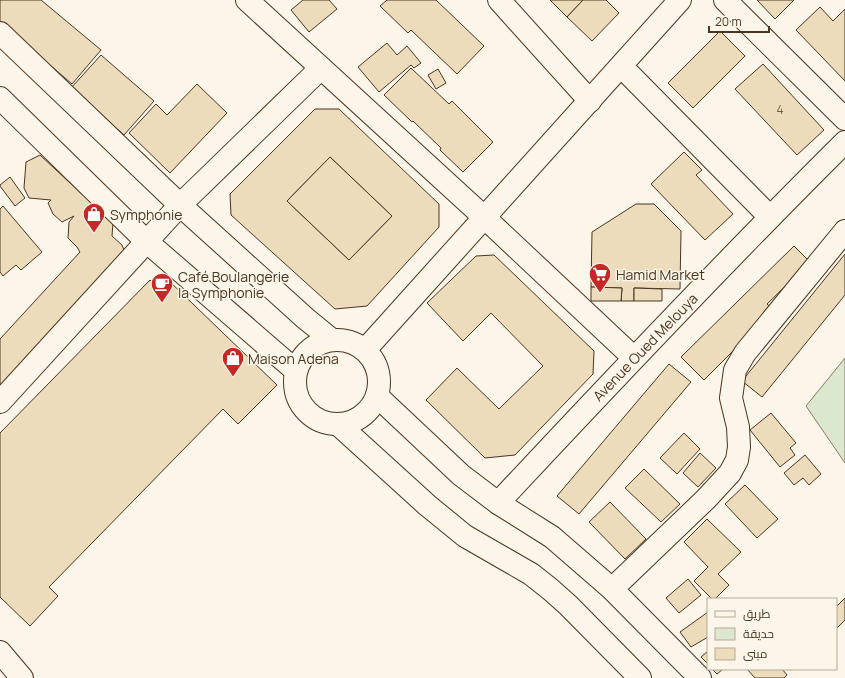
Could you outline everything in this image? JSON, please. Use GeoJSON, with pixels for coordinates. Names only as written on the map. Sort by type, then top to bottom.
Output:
{"type":"FeatureCollection","features":[{"type":"Feature","properties":{"kind":"street"},"geometry":{"type":"LineString","coordinates":[[247,0],[485,218],[634,358]]}},
{"type":"Feature","properties":{"kind":"street"},"geometry":{"type":"LineString","coordinates":[[499,0],[590,101]]}},
{"type":"Feature","properties":{"kind":"street"},"geometry":{"type":"LineString","coordinates":[[365,350],[680,0]]}},
{"type":"Feature","properties":{"kind":"street"},"geometry":{"type":"LineString","coordinates":[[725,0],[845,120]]}},
{"type":"Feature","properties":{"kind":"street"},"geometry":{"type":"LineString","coordinates":[[0,32],[180,204],[305,318],[332,340]]}},
{"type":"Feature","properties":{"kind":"street"},"geometry":{"type":"LineString","coordinates":[[621,66],[770,217]]}},
{"type":"Feature","properties":{"kind":"street"},"geometry":{"type":"LineString","coordinates":[[0,402],[180,204],[320,68]]}},
{"type":"Feature","properties":{"kind":"street"},"geometry":{"type":"LineString","coordinates":[[0,98],[146,241],[295,370]]}},
{"type":"Feature","properties":{"kind":"street","name":"Avenue Oued Melouya"},"geometry":{"type":"LineString","coordinates":[[498,504],[634,358],[770,217],[845,142]]}},
{"type":"Feature","properties":{"kind":"street"},"geometry":{"type":"LineString","coordinates":[[612,589],[706,499],[730,473],[737,460],[739,447],[738,427],[732,398],[735,370],[745,353],[845,231]]}},
{"type":"Feature","properties":{"kind":"street"},"geometry":{"type":"LineString","coordinates":[[332,340],[350,341],[365,350],[374,361],[379,375],[379,389],[374,403],[365,414],[353,422],[339,425],[326,423],[313,418],[303,409],[296,397],[294,384],[295,370],[303,356],[316,344],[332,340]]}},
{"type":"Feature","properties":{"kind":"street"},"geometry":{"type":"LineString","coordinates":[[377,396],[461,475],[498,504],[552,537],[612,589],[700,678]]}},
{"type":"Feature","properties":{"kind":"street"},"geometry":{"type":"LineString","coordinates":[[339,425],[427,505],[465,536],[506,558],[531,574],[550,589],[568,605],[640,678]]}},
{"type":"Feature","properties":{"kind":"street"},"geometry":{"type":"LineString","coordinates":[[0,652],[22,678]]}},
{"type":"Feature","properties":{"kind":"green space"},"geometry":{"type":"Polygon","coordinates":[[[845,358],[845,463],[806,406],[845,358]]]}},
{"type":"Feature","properties":{"kind":"building"},"geometry":{"type":"Polygon","coordinates":[[[0,0],[41,0],[101,50],[72,84],[0,22],[0,0]]]}},
{"type":"Feature","properties":{"kind":"building"},"geometry":{"type":"Polygon","coordinates":[[[303,0],[329,0],[337,9],[309,32],[291,10],[303,0]]]}},
{"type":"Feature","properties":{"kind":"building"},"geometry":{"type":"Polygon","coordinates":[[[387,0],[436,0],[484,46],[457,74],[411,30],[408,33],[380,6],[387,0]]]}},
{"type":"Feature","properties":{"kind":"building"},"geometry":{"type":"Polygon","coordinates":[[[550,0],[583,0],[567,17],[550,0]]]}},
{"type":"Feature","properties":{"kind":"building"},"geometry":{"type":"Polygon","coordinates":[[[583,0],[606,0],[619,13],[592,41],[567,17],[583,0]]]}},
{"type":"Feature","properties":{"kind":"building"},"geometry":{"type":"Polygon","coordinates":[[[757,0],[794,0],[775,19],[757,0]]]}},
{"type":"Feature","properties":{"kind":"building"},"geometry":{"type":"Polygon","coordinates":[[[820,7],[833,21],[845,9],[845,81],[796,30],[820,7]]]}},
{"type":"Feature","properties":{"kind":"building"},"geometry":{"type":"Polygon","coordinates":[[[720,31],[745,56],[693,108],[668,83],[720,31]]]}},
{"type":"Feature","properties":{"kind":"building"},"geometry":{"type":"Polygon","coordinates":[[[387,43],[397,55],[407,46],[421,63],[414,68],[411,65],[379,92],[358,67],[387,43]]]}},
{"type":"Feature","properties":{"kind":"building"},"geometry":{"type":"Polygon","coordinates":[[[101,55],[154,101],[124,135],[71,88],[101,55]]]}},
{"type":"Feature","properties":{"kind":"building"},"geometry":{"type":"Polygon","coordinates":[[[763,64],[824,130],[797,155],[735,89],[763,64]]]}},
{"type":"Feature","properties":{"kind":"building"},"geometry":{"type":"Polygon","coordinates":[[[411,68],[449,104],[452,101],[493,142],[463,172],[440,150],[441,148],[384,95],[411,68]]]}},
{"type":"Feature","properties":{"kind":"building"},"geometry":{"type":"Polygon","coordinates":[[[438,69],[446,83],[436,89],[428,75],[438,69]]]}},
{"type":"Feature","properties":{"kind":"building"},"geometry":{"type":"Polygon","coordinates":[[[197,84],[227,113],[170,173],[129,133],[156,104],[167,115],[197,84]]]}},
{"type":"Feature","properties":{"kind":"building"},"geometry":{"type":"Polygon","coordinates":[[[315,109],[339,109],[439,204],[439,227],[367,306],[335,309],[231,215],[230,194],[315,109]],[[330,157],[287,201],[349,260],[392,216],[330,157]]]}},
{"type":"Feature","properties":{"kind":"building"},"geometry":{"type":"Polygon","coordinates":[[[684,152],[702,170],[696,175],[733,214],[705,240],[651,184],[684,152]]]}},
{"type":"Feature","properties":{"kind":"building"},"geometry":{"type":"Polygon","coordinates":[[[40,155],[113,223],[112,236],[122,245],[124,250],[0,386],[0,339],[80,252],[68,238],[69,222],[74,216],[62,222],[53,214],[48,203],[51,200],[29,198],[24,188],[26,162],[40,155]]]}},
{"type":"Feature","properties":{"kind":"building"},"geometry":{"type":"Polygon","coordinates":[[[330,157],[392,216],[349,260],[287,201],[330,157]]]}},
{"type":"Feature","properties":{"kind":"building"},"geometry":{"type":"Polygon","coordinates":[[[10,177],[25,198],[15,206],[0,186],[10,177]]]}},
{"type":"Feature","properties":{"kind":"building"},"geometry":{"type":"Polygon","coordinates":[[[636,204],[654,204],[681,231],[680,289],[634,288],[634,301],[621,301],[622,288],[591,287],[592,232],[636,204]]]}},
{"type":"Feature","properties":{"kind":"building"},"geometry":{"type":"Polygon","coordinates":[[[3,206],[42,252],[21,270],[16,265],[3,276],[0,272],[0,209],[3,206]]]}},
{"type":"Feature","properties":{"kind":"building"},"geometry":{"type":"Polygon","coordinates":[[[794,246],[810,262],[767,304],[774,310],[704,380],[681,357],[794,246]]]}},
{"type":"Feature","properties":{"kind":"building"},"geometry":{"type":"Polygon","coordinates":[[[845,254],[845,295],[762,397],[742,381],[845,254]]]}},
{"type":"Feature","properties":{"kind":"building"},"geometry":{"type":"Polygon","coordinates":[[[494,255],[594,351],[593,374],[515,455],[485,458],[426,400],[457,368],[499,409],[543,366],[491,313],[463,341],[427,303],[476,256],[494,255]]]}},
{"type":"Feature","properties":{"kind":"building"},"geometry":{"type":"Polygon","coordinates":[[[166,278],[277,385],[238,424],[223,409],[49,587],[58,596],[30,626],[0,597],[0,433],[150,280],[157,287],[166,278]]]}},
{"type":"Feature","properties":{"kind":"building"},"geometry":{"type":"Polygon","coordinates":[[[591,287],[622,288],[621,301],[591,301],[591,287]]]}},
{"type":"Feature","properties":{"kind":"building"},"geometry":{"type":"Polygon","coordinates":[[[634,288],[662,289],[662,301],[634,301],[634,288]]]}},
{"type":"Feature","properties":{"kind":"building"},"geometry":{"type":"Polygon","coordinates":[[[669,364],[691,382],[579,514],[557,496],[669,364]]]}},
{"type":"Feature","properties":{"kind":"building"},"geometry":{"type":"Polygon","coordinates":[[[771,413],[796,443],[790,448],[795,455],[780,467],[750,430],[771,413]]]}},
{"type":"Feature","properties":{"kind":"building"},"geometry":{"type":"Polygon","coordinates":[[[684,433],[700,449],[677,474],[660,458],[684,433]]]}},
{"type":"Feature","properties":{"kind":"building"},"geometry":{"type":"Polygon","coordinates":[[[700,453],[716,468],[698,487],[683,473],[700,453]]]}},
{"type":"Feature","properties":{"kind":"building"},"geometry":{"type":"Polygon","coordinates":[[[805,455],[821,474],[809,485],[803,478],[794,485],[784,473],[805,455]]]}},
{"type":"Feature","properties":{"kind":"building"},"geometry":{"type":"Polygon","coordinates":[[[644,469],[680,504],[661,522],[625,488],[644,469]]]}},
{"type":"Feature","properties":{"kind":"building"},"geometry":{"type":"Polygon","coordinates":[[[745,485],[778,519],[757,538],[725,504],[745,485]]]}},
{"type":"Feature","properties":{"kind":"building"},"geometry":{"type":"Polygon","coordinates":[[[610,502],[646,539],[625,559],[589,522],[610,502]]]}},
{"type":"Feature","properties":{"kind":"building"},"geometry":{"type":"Polygon","coordinates":[[[707,519],[741,552],[718,574],[729,585],[716,598],[711,598],[694,581],[708,567],[684,542],[707,519]]]}},
{"type":"Feature","properties":{"kind":"building"},"geometry":{"type":"Polygon","coordinates":[[[688,579],[701,595],[679,613],[666,598],[688,579]]]}},
{"type":"Feature","properties":{"kind":"building"},"geometry":{"type":"Polygon","coordinates":[[[845,598],[845,620],[837,628],[837,606],[845,598]]]}},
{"type":"Feature","properties":{"kind":"building"},"geometry":{"type":"Polygon","coordinates":[[[707,613],[707,638],[691,647],[680,632],[707,613]]]}},
{"type":"Feature","properties":{"kind":"building"},"geometry":{"type":"Polygon","coordinates":[[[707,652],[707,663],[701,657],[707,652]]]}},
{"type":"Feature","properties":{"kind":"building"},"geometry":{"type":"Polygon","coordinates":[[[713,670],[722,670],[717,674],[713,670]]]}},
{"type":"Feature","properties":{"kind":"building"},"geometry":{"type":"Polygon","coordinates":[[[748,670],[783,670],[787,675],[784,678],[755,678],[748,670]]]}},
{"type":"Feature","properties":{"kind":"place","name":"Symphonie"},"geometry":{"type":"Point","coordinates":[94,234]}},
{"type":"Feature","properties":{"kind":"place","name":"Hamid Market"},"geometry":{"type":"Point","coordinates":[600,294]}},
{"type":"Feature","properties":{"kind":"place","name":"Café Boulangerie la Symphonie"},"geometry":{"type":"Point","coordinates":[162,304]}},
{"type":"Feature","properties":{"kind":"place","name":"Maison Adena"},"geometry":{"type":"Point","coordinates":[233,378]}}]}
